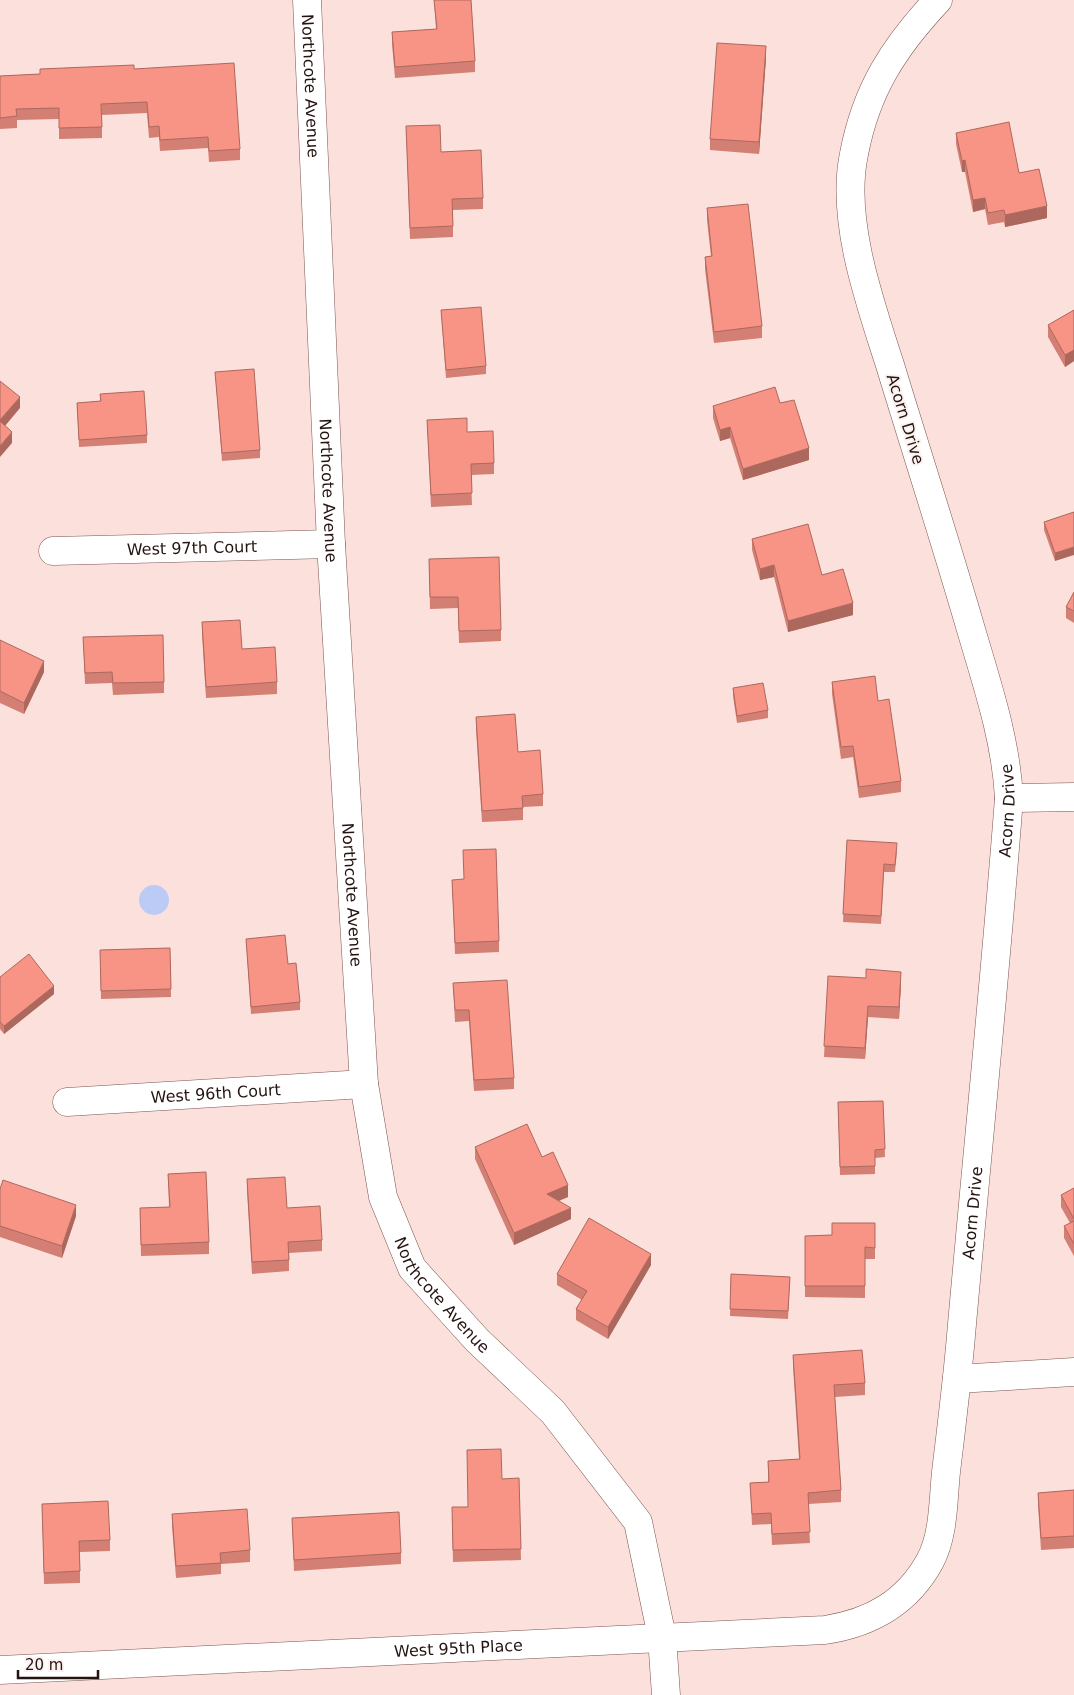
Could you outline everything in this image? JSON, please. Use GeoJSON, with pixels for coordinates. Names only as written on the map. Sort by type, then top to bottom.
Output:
{"type":"FeatureCollection","features":[{"type":"Feature","properties":{"kind":"street","name":"Northcote Avenue"},"geometry":{"type":"LineString","coordinates":[[307,0],[331,544],[364,1084],[383,1197],[412,1268],[477,1340],[553,1412],[638,1522],[662,1637],[666,1695]]}},
{"type":"Feature","properties":{"kind":"street","name":"Acorn Drive"},"geometry":{"type":"LineString","coordinates":[[905,1593],[930,1560],[938,1540],[942,1517],[957,1379],[1010,798],[1005,756],[992,701],[870,300],[852,218],[853,155],[872,94],[884,69],[899,45],[938,0]]}},
{"type":"Feature","properties":{"kind":"street","name":"West 97th Court"},"geometry":{"type":"LineString","coordinates":[[53,551],[331,544]]}},
{"type":"Feature","properties":{"kind":"street"},"geometry":{"type":"LineString","coordinates":[[1010,798],[1074,797]]}},
{"type":"Feature","properties":{"kind":"street","name":"West 96th Court"},"geometry":{"type":"LineString","coordinates":[[67,1102],[364,1084]]}},
{"type":"Feature","properties":{"kind":"street"},"geometry":{"type":"LineString","coordinates":[[957,1379],[1074,1372]]}},
{"type":"Feature","properties":{"kind":"street","name":"West 95th Place"},"geometry":{"type":"LineString","coordinates":[[0,1670],[825,1630],[849,1626],[871,1618],[892,1606],[905,1593]]}},
{"type":"Feature","properties":{"kind":"water"},"geometry":{"type":"Polygon","coordinates":[[[154,885],[164,890],[169,900],[164,910],[154,915],[144,910],[139,900],[144,890],[154,885]]]}},
{"type":"Feature","properties":{"kind":"building"},"geometry":{"type":"Polygon","coordinates":[[[434,0],[471,0],[475,61],[395,67],[392,32],[437,29],[434,0]]]}},
{"type":"Feature","properties":{"kind":"building"},"geometry":{"type":"Polygon","coordinates":[[[717,43],[766,46],[759,142],[710,139],[717,43]]]}},
{"type":"Feature","properties":{"kind":"building"},"geometry":{"type":"Polygon","coordinates":[[[234,63],[240,149],[209,151],[208,137],[160,140],[159,126],[149,127],[147,102],[101,104],[102,127],[59,128],[59,108],[16,109],[17,116],[0,118],[0,76],[40,74],[40,69],[134,65],[134,69],[234,63]]]}},
{"type":"Feature","properties":{"kind":"building"},"geometry":{"type":"Polygon","coordinates":[[[1009,122],[1019,173],[1039,169],[1047,206],[1005,215],[1004,210],[988,213],[985,198],[973,200],[965,160],[962,161],[956,133],[1009,122]]]}},
{"type":"Feature","properties":{"kind":"building"},"geometry":{"type":"Polygon","coordinates":[[[440,125],[441,152],[481,150],[483,198],[452,199],[453,226],[410,228],[406,126],[440,125]]]}},
{"type":"Feature","properties":{"kind":"building"},"geometry":{"type":"Polygon","coordinates":[[[748,204],[762,326],[714,332],[705,257],[712,256],[707,208],[748,204]]]}},
{"type":"Feature","properties":{"kind":"building"},"geometry":{"type":"Polygon","coordinates":[[[481,307],[486,366],[446,370],[441,310],[481,307]]]}},
{"type":"Feature","properties":{"kind":"building"},"geometry":{"type":"Polygon","coordinates":[[[1074,310],[1074,350],[1065,355],[1048,325],[1074,310]]]}},
{"type":"Feature","properties":{"kind":"building"},"geometry":{"type":"Polygon","coordinates":[[[254,369],[260,450],[222,453],[215,372],[254,369]]]}},
{"type":"Feature","properties":{"kind":"building"},"geometry":{"type":"Polygon","coordinates":[[[0,381],[20,397],[0,420],[0,381]]]}},
{"type":"Feature","properties":{"kind":"building"},"geometry":{"type":"Polygon","coordinates":[[[775,387],[780,403],[794,400],[809,448],[743,469],[730,427],[720,430],[713,406],[775,387]]]}},
{"type":"Feature","properties":{"kind":"building"},"geometry":{"type":"Polygon","coordinates":[[[144,391],[147,435],[79,440],[77,403],[101,401],[100,394],[144,391]]]}},
{"type":"Feature","properties":{"kind":"building"},"geometry":{"type":"Polygon","coordinates":[[[467,418],[467,432],[493,431],[494,463],[471,464],[472,493],[431,495],[427,420],[467,418]]]}},
{"type":"Feature","properties":{"kind":"building"},"geometry":{"type":"Polygon","coordinates":[[[0,421],[12,432],[0,446],[0,421]]]}},
{"type":"Feature","properties":{"kind":"building"},"geometry":{"type":"Polygon","coordinates":[[[1074,512],[1074,547],[1055,553],[1044,522],[1074,512]]]}},
{"type":"Feature","properties":{"kind":"building"},"geometry":{"type":"Polygon","coordinates":[[[808,524],[822,575],[843,569],[853,603],[788,621],[774,565],[760,569],[752,539],[808,524]]]}},
{"type":"Feature","properties":{"kind":"building"},"geometry":{"type":"Polygon","coordinates":[[[499,557],[501,630],[459,631],[458,597],[430,597],[429,559],[499,557]]]}},
{"type":"Feature","properties":{"kind":"building"},"geometry":{"type":"Polygon","coordinates":[[[1074,592],[1074,611],[1066,607],[1074,592]]]}},
{"type":"Feature","properties":{"kind":"building"},"geometry":{"type":"Polygon","coordinates":[[[240,620],[242,649],[275,647],[277,682],[206,687],[202,622],[240,620]]]}},
{"type":"Feature","properties":{"kind":"building"},"geometry":{"type":"Polygon","coordinates":[[[163,635],[164,682],[113,683],[112,672],[85,673],[83,637],[163,635]]]}},
{"type":"Feature","properties":{"kind":"building"},"geometry":{"type":"Polygon","coordinates":[[[0,640],[44,661],[24,703],[0,691],[0,640]]]}},
{"type":"Feature","properties":{"kind":"building"},"geometry":{"type":"Polygon","coordinates":[[[875,676],[878,701],[889,699],[901,781],[859,787],[853,746],[841,747],[832,682],[875,676]]]}},
{"type":"Feature","properties":{"kind":"building"},"geometry":{"type":"Polygon","coordinates":[[[763,683],[768,710],[737,716],[733,688],[763,683]]]}},
{"type":"Feature","properties":{"kind":"building"},"geometry":{"type":"Polygon","coordinates":[[[515,714],[518,752],[540,750],[543,794],[522,796],[523,808],[482,811],[476,717],[515,714]]]}},
{"type":"Feature","properties":{"kind":"building"},"geometry":{"type":"Polygon","coordinates":[[[847,840],[897,843],[895,865],[884,864],[881,916],[843,914],[847,840]]]}},
{"type":"Feature","properties":{"kind":"building"},"geometry":{"type":"Polygon","coordinates":[[[496,849],[499,941],[455,943],[452,880],[464,879],[463,850],[496,849]]]}},
{"type":"Feature","properties":{"kind":"building"},"geometry":{"type":"Polygon","coordinates":[[[285,935],[288,964],[296,963],[300,1002],[251,1007],[246,939],[285,935]]]}},
{"type":"Feature","properties":{"kind":"building"},"geometry":{"type":"Polygon","coordinates":[[[170,948],[171,989],[101,991],[100,950],[170,948]]]}},
{"type":"Feature","properties":{"kind":"building"},"geometry":{"type":"Polygon","coordinates":[[[29,954],[54,986],[4,1026],[0,1022],[0,977],[29,954]]]}},
{"type":"Feature","properties":{"kind":"building"},"geometry":{"type":"Polygon","coordinates":[[[866,969],[901,972],[899,1007],[868,1006],[865,1048],[824,1046],[828,976],[866,978],[866,969]]]}},
{"type":"Feature","properties":{"kind":"building"},"geometry":{"type":"Polygon","coordinates":[[[507,980],[514,1078],[474,1080],[469,1010],[455,1010],[453,983],[507,980]]]}},
{"type":"Feature","properties":{"kind":"building"},"geometry":{"type":"Polygon","coordinates":[[[883,1101],[885,1149],[875,1150],[875,1166],[840,1167],[838,1102],[883,1101]]]}},
{"type":"Feature","properties":{"kind":"building"},"geometry":{"type":"Polygon","coordinates":[[[527,1124],[542,1157],[553,1152],[568,1185],[547,1194],[571,1208],[514,1233],[475,1147],[527,1124]]]}},
{"type":"Feature","properties":{"kind":"building"},"geometry":{"type":"Polygon","coordinates":[[[206,1172],[209,1242],[141,1245],[140,1208],[170,1207],[168,1174],[206,1172]]]}},
{"type":"Feature","properties":{"kind":"building"},"geometry":{"type":"Polygon","coordinates":[[[285,1177],[287,1208],[320,1206],[322,1240],[288,1242],[289,1260],[252,1262],[247,1179],[285,1177]]]}},
{"type":"Feature","properties":{"kind":"building"},"geometry":{"type":"Polygon","coordinates":[[[3,1180],[76,1205],[62,1246],[0,1226],[0,1189],[3,1180]]]}},
{"type":"Feature","properties":{"kind":"building"},"geometry":{"type":"Polygon","coordinates":[[[1074,1188],[1074,1219],[1061,1195],[1074,1188]]]}},
{"type":"Feature","properties":{"kind":"building"},"geometry":{"type":"Polygon","coordinates":[[[589,1218],[651,1254],[608,1327],[576,1309],[587,1291],[557,1274],[589,1218]]]}},
{"type":"Feature","properties":{"kind":"building"},"geometry":{"type":"Polygon","coordinates":[[[1074,1221],[1074,1244],[1064,1226],[1074,1221]]]}},
{"type":"Feature","properties":{"kind":"building"},"geometry":{"type":"Polygon","coordinates":[[[832,1223],[875,1223],[875,1248],[865,1247],[865,1286],[805,1286],[805,1236],[832,1235],[832,1223]]]}},
{"type":"Feature","properties":{"kind":"building"},"geometry":{"type":"Polygon","coordinates":[[[731,1274],[790,1277],[788,1311],[730,1309],[731,1274]]]}},
{"type":"Feature","properties":{"kind":"building"},"geometry":{"type":"Polygon","coordinates":[[[862,1350],[865,1383],[834,1385],[841,1490],[808,1493],[810,1532],[772,1534],[771,1513],[752,1514],[750,1483],[769,1482],[768,1461],[800,1459],[793,1355],[862,1350]]]}},
{"type":"Feature","properties":{"kind":"building"},"geometry":{"type":"Polygon","coordinates":[[[501,1449],[502,1479],[519,1478],[521,1549],[453,1550],[452,1507],[468,1507],[467,1450],[501,1449]]]}},
{"type":"Feature","properties":{"kind":"building"},"geometry":{"type":"Polygon","coordinates":[[[1074,1490],[1074,1536],[1041,1538],[1038,1493],[1074,1490]]]}},
{"type":"Feature","properties":{"kind":"building"},"geometry":{"type":"Polygon","coordinates":[[[108,1501],[110,1540],[79,1541],[80,1571],[44,1573],[42,1504],[108,1501]]]}},
{"type":"Feature","properties":{"kind":"building"},"geometry":{"type":"Polygon","coordinates":[[[247,1509],[250,1550],[220,1553],[221,1563],[176,1566],[172,1514],[247,1509]]]}},
{"type":"Feature","properties":{"kind":"building"},"geometry":{"type":"Polygon","coordinates":[[[399,1512],[401,1553],[294,1560],[292,1518],[399,1512]]]}}]}
